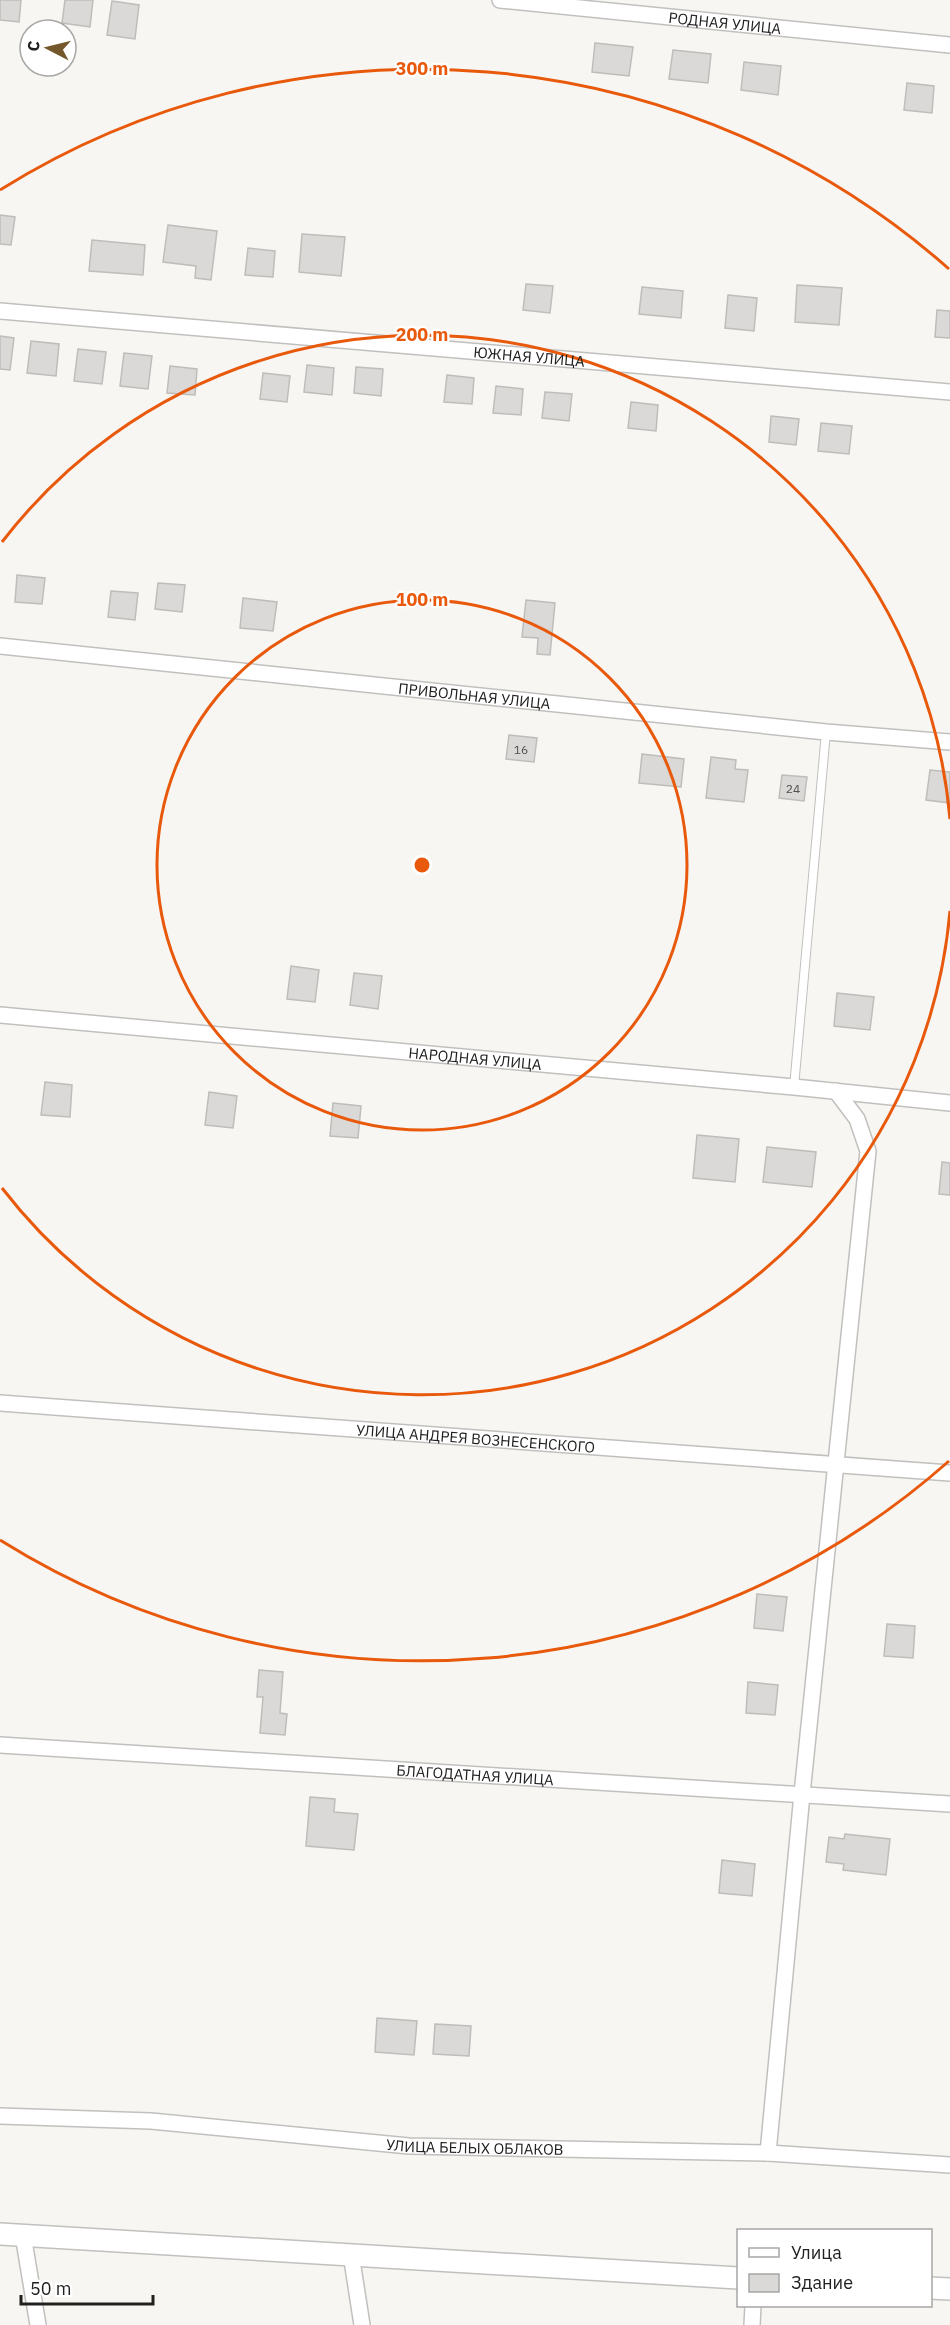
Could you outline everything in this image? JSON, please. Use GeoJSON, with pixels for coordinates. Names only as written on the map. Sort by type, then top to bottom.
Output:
{"type":"FeatureCollection","features":[{"type":"Feature","properties":{"kind":"street","name":"РОДНАЯ УЛИЦА"},"geometry":{"type":"LineString","coordinates":[[500,0],[950,45]]}},
{"type":"Feature","properties":{"kind":"street","name":"ЮЖНАЯ УЛИЦА"},"geometry":{"type":"LineString","coordinates":[[0,311],[950,392]]}},
{"type":"Feature","properties":{"kind":"street","name":"ПРИВОЛЬНАЯ УЛИЦА"},"geometry":{"type":"LineString","coordinates":[[0,646],[826,732],[950,742]]}},
{"type":"Feature","properties":{"kind":"street","name":"НАРОДНАЯ УЛИЦА"},"geometry":{"type":"LineString","coordinates":[[0,1015],[950,1103]]}},
{"type":"Feature","properties":{"kind":"street"},"geometry":{"type":"LineString","coordinates":[[768,2153],[802,1794],[868,1151],[857,1119],[836,1091]]}},
{"type":"Feature","properties":{"kind":"street","name":"УЛИЦА АНДРЕЯ ВОЗНЕСЕНСКОГО"},"geometry":{"type":"LineString","coordinates":[[0,1403],[950,1473]]}},
{"type":"Feature","properties":{"kind":"street","name":"БЛАГОДАТНАЯ УЛИЦА"},"geometry":{"type":"LineString","coordinates":[[0,1744],[950,1804]]}},
{"type":"Feature","properties":{"kind":"street","name":"УЛИЦА БЕЛЫХ ОБЛАКОВ"},"geometry":{"type":"LineString","coordinates":[[0,2116],[151,2121],[409,2146],[768,2153],[950,2165]]}},
{"type":"Feature","properties":{"kind":"street"},"geometry":{"type":"LineString","coordinates":[[0,2234],[737,2278]]}},
{"type":"Feature","properties":{"kind":"street"},"geometry":{"type":"LineString","coordinates":[[23,2235],[38,2325]]}},
{"type":"Feature","properties":{"kind":"street"},"geometry":{"type":"LineString","coordinates":[[351,2254],[362,2325]]}},
{"type":"Feature","properties":{"kind":"street"},"geometry":{"type":"LineString","coordinates":[[932,2288],[950,2289]]}},
{"type":"Feature","properties":{"kind":"street"},"geometry":{"type":"LineString","coordinates":[[752,2325],[753,2307]]}},
{"type":"Feature","properties":{"kind":"lane"},"geometry":{"type":"LineString","coordinates":[[794,1087],[826,732]]}},
{"type":"Feature","properties":{"kind":"building"},"geometry":{"type":"Polygon","coordinates":[[[0,0],[21,0],[18,22],[0,20],[0,0]]]}},
{"type":"Feature","properties":{"kind":"building"},"geometry":{"type":"Polygon","coordinates":[[[65,0],[93,0],[90,27],[78,25],[78,18],[63,18],[65,0]]]}},
{"type":"Feature","properties":{"kind":"building"},"geometry":{"type":"Polygon","coordinates":[[[112,1],[139,5],[135,39],[107,35],[112,1]]]}},
{"type":"Feature","properties":{"kind":"building"},"geometry":{"type":"Polygon","coordinates":[[[595,43],[633,47],[629,76],[592,72],[595,43]]]}},
{"type":"Feature","properties":{"kind":"building"},"geometry":{"type":"Polygon","coordinates":[[[673,50],[711,54],[708,83],[669,79],[673,50]]]}},
{"type":"Feature","properties":{"kind":"building"},"geometry":{"type":"Polygon","coordinates":[[[744,62],[781,66],[778,95],[741,90],[744,62]]]}},
{"type":"Feature","properties":{"kind":"building"},"geometry":{"type":"Polygon","coordinates":[[[907,83],[934,86],[932,113],[904,110],[907,83]]]}},
{"type":"Feature","properties":{"kind":"building"},"geometry":{"type":"Polygon","coordinates":[[[0,215],[15,217],[11,245],[0,244],[0,215]]]}},
{"type":"Feature","properties":{"kind":"building"},"geometry":{"type":"Polygon","coordinates":[[[168,225],[217,231],[211,280],[195,278],[196,266],[163,262],[168,225]]]}},
{"type":"Feature","properties":{"kind":"building"},"geometry":{"type":"Polygon","coordinates":[[[302,234],[345,237],[341,276],[299,272],[302,234]]]}},
{"type":"Feature","properties":{"kind":"building"},"geometry":{"type":"Polygon","coordinates":[[[92,240],[145,245],[143,275],[89,271],[92,240]]]}},
{"type":"Feature","properties":{"kind":"building"},"geometry":{"type":"Polygon","coordinates":[[[248,248],[275,251],[273,277],[245,275],[248,248]]]}},
{"type":"Feature","properties":{"kind":"building"},"geometry":{"type":"Polygon","coordinates":[[[526,284],[553,286],[550,313],[523,310],[526,284]]]}},
{"type":"Feature","properties":{"kind":"building"},"geometry":{"type":"Polygon","coordinates":[[[797,285],[842,288],[839,325],[795,322],[797,285]]]}},
{"type":"Feature","properties":{"kind":"building"},"geometry":{"type":"Polygon","coordinates":[[[642,287],[683,291],[681,318],[639,314],[642,287]]]}},
{"type":"Feature","properties":{"kind":"building"},"geometry":{"type":"Polygon","coordinates":[[[728,295],[757,298],[754,331],[725,328],[728,295]]]}},
{"type":"Feature","properties":{"kind":"building"},"geometry":{"type":"Polygon","coordinates":[[[937,310],[950,311],[950,338],[935,337],[937,310]]]}},
{"type":"Feature","properties":{"kind":"building"},"geometry":{"type":"Polygon","coordinates":[[[0,336],[14,338],[10,370],[0,369],[0,336]]]}},
{"type":"Feature","properties":{"kind":"building"},"geometry":{"type":"Polygon","coordinates":[[[31,341],[59,344],[56,376],[27,373],[31,341]]]}},
{"type":"Feature","properties":{"kind":"building"},"geometry":{"type":"Polygon","coordinates":[[[78,349],[106,352],[102,384],[74,381],[78,349]]]}},
{"type":"Feature","properties":{"kind":"building"},"geometry":{"type":"Polygon","coordinates":[[[124,353],[152,356],[148,389],[120,386],[124,353]]]}},
{"type":"Feature","properties":{"kind":"building"},"geometry":{"type":"Polygon","coordinates":[[[307,365],[334,368],[332,395],[304,392],[307,365]]]}},
{"type":"Feature","properties":{"kind":"building"},"geometry":{"type":"Polygon","coordinates":[[[170,366],[197,369],[195,395],[167,393],[170,366]]]}},
{"type":"Feature","properties":{"kind":"building"},"geometry":{"type":"Polygon","coordinates":[[[356,367],[383,369],[381,396],[354,393],[356,367]]]}},
{"type":"Feature","properties":{"kind":"building"},"geometry":{"type":"Polygon","coordinates":[[[263,373],[290,376],[287,402],[260,399],[263,373]]]}},
{"type":"Feature","properties":{"kind":"building"},"geometry":{"type":"Polygon","coordinates":[[[447,375],[474,378],[472,404],[444,402],[447,375]]]}},
{"type":"Feature","properties":{"kind":"building"},"geometry":{"type":"Polygon","coordinates":[[[496,386],[523,389],[521,415],[493,413],[496,386]]]}},
{"type":"Feature","properties":{"kind":"building"},"geometry":{"type":"Polygon","coordinates":[[[545,392],[572,394],[569,421],[542,418],[545,392]]]}},
{"type":"Feature","properties":{"kind":"building"},"geometry":{"type":"Polygon","coordinates":[[[631,402],[658,405],[656,431],[628,428],[631,402]]]}},
{"type":"Feature","properties":{"kind":"building"},"geometry":{"type":"Polygon","coordinates":[[[771,416],[799,419],[796,445],[769,442],[771,416]]]}},
{"type":"Feature","properties":{"kind":"building"},"geometry":{"type":"Polygon","coordinates":[[[821,423],[852,426],[849,454],[818,451],[821,423]]]}},
{"type":"Feature","properties":{"kind":"building"},"geometry":{"type":"Polygon","coordinates":[[[17,575],[45,578],[42,604],[15,602],[17,575]]]}},
{"type":"Feature","properties":{"kind":"building"},"geometry":{"type":"Polygon","coordinates":[[[158,583],[185,585],[182,612],[155,609],[158,583]]]}},
{"type":"Feature","properties":{"kind":"building"},"geometry":{"type":"Polygon","coordinates":[[[111,591],[138,593],[135,620],[108,617],[111,591]]]}},
{"type":"Feature","properties":{"kind":"building"},"geometry":{"type":"Polygon","coordinates":[[[243,598],[277,602],[273,631],[240,628],[243,598]]]}},
{"type":"Feature","properties":{"kind":"building"},"geometry":{"type":"Polygon","coordinates":[[[526,600],[555,603],[550,655],[537,654],[538,638],[522,637],[526,600]]]}},
{"type":"Feature","properties":{"kind":"building"},"geometry":{"type":"Polygon","coordinates":[[[509,735],[537,738],[534,762],[506,759],[509,735]]]}},
{"type":"Feature","properties":{"kind":"building"},"geometry":{"type":"Polygon","coordinates":[[[642,754],[684,759],[681,787],[639,783],[642,754]]]}},
{"type":"Feature","properties":{"kind":"building"},"geometry":{"type":"Polygon","coordinates":[[[711,757],[736,760],[735,769],[748,770],[744,802],[706,798],[711,757]]]}},
{"type":"Feature","properties":{"kind":"building"},"geometry":{"type":"Polygon","coordinates":[[[930,770],[950,772],[950,803],[926,800],[930,770]]]}},
{"type":"Feature","properties":{"kind":"building"},"geometry":{"type":"Polygon","coordinates":[[[782,775],[807,777],[804,801],[779,798],[782,775]]]}},
{"type":"Feature","properties":{"kind":"building"},"geometry":{"type":"Polygon","coordinates":[[[291,966],[319,970],[315,1002],[287,999],[291,966]]]}},
{"type":"Feature","properties":{"kind":"building"},"geometry":{"type":"Polygon","coordinates":[[[354,973],[382,976],[378,1009],[350,1005],[354,973]]]}},
{"type":"Feature","properties":{"kind":"building"},"geometry":{"type":"Polygon","coordinates":[[[837,993],[874,997],[870,1030],[834,1026],[837,993]]]}},
{"type":"Feature","properties":{"kind":"building"},"geometry":{"type":"Polygon","coordinates":[[[45,1082],[72,1085],[70,1117],[41,1115],[45,1082]]]}},
{"type":"Feature","properties":{"kind":"building"},"geometry":{"type":"Polygon","coordinates":[[[209,1092],[237,1096],[233,1128],[205,1125],[209,1092]]]}},
{"type":"Feature","properties":{"kind":"building"},"geometry":{"type":"Polygon","coordinates":[[[333,1103],[361,1106],[358,1138],[330,1136],[333,1103]]]}},
{"type":"Feature","properties":{"kind":"building"},"geometry":{"type":"Polygon","coordinates":[[[697,1135],[739,1139],[735,1182],[693,1178],[697,1135]]]}},
{"type":"Feature","properties":{"kind":"building"},"geometry":{"type":"Polygon","coordinates":[[[767,1147],[816,1152],[812,1187],[763,1182],[767,1147]]]}},
{"type":"Feature","properties":{"kind":"building"},"geometry":{"type":"Polygon","coordinates":[[[942,1162],[950,1163],[950,1195],[939,1194],[942,1162]]]}},
{"type":"Feature","properties":{"kind":"building"},"geometry":{"type":"Polygon","coordinates":[[[757,1594],[787,1597],[783,1631],[754,1628],[757,1594]]]}},
{"type":"Feature","properties":{"kind":"building"},"geometry":{"type":"Polygon","coordinates":[[[887,1624],[915,1626],[913,1658],[884,1656],[887,1624]]]}},
{"type":"Feature","properties":{"kind":"building"},"geometry":{"type":"Polygon","coordinates":[[[259,1670],[283,1672],[280,1713],[287,1714],[285,1735],[260,1733],[263,1697],[257,1697],[259,1670]]]}},
{"type":"Feature","properties":{"kind":"building"},"geometry":{"type":"Polygon","coordinates":[[[748,1682],[778,1685],[775,1715],[746,1713],[748,1682]]]}},
{"type":"Feature","properties":{"kind":"building"},"geometry":{"type":"Polygon","coordinates":[[[310,1797],[335,1799],[334,1812],[358,1814],[354,1850],[306,1846],[310,1797]]]}},
{"type":"Feature","properties":{"kind":"building"},"geometry":{"type":"Polygon","coordinates":[[[845,1834],[890,1839],[886,1875],[843,1870],[844,1864],[826,1862],[829,1837],[844,1839],[845,1834]]]}},
{"type":"Feature","properties":{"kind":"building"},"geometry":{"type":"Polygon","coordinates":[[[722,1860],[755,1864],[752,1896],[719,1893],[722,1860]]]}},
{"type":"Feature","properties":{"kind":"building"},"geometry":{"type":"Polygon","coordinates":[[[377,2018],[417,2021],[414,2055],[375,2052],[377,2018]]]}},
{"type":"Feature","properties":{"kind":"building"},"geometry":{"type":"Polygon","coordinates":[[[435,2024],[471,2026],[469,2056],[433,2054],[435,2024]]]}}]}
